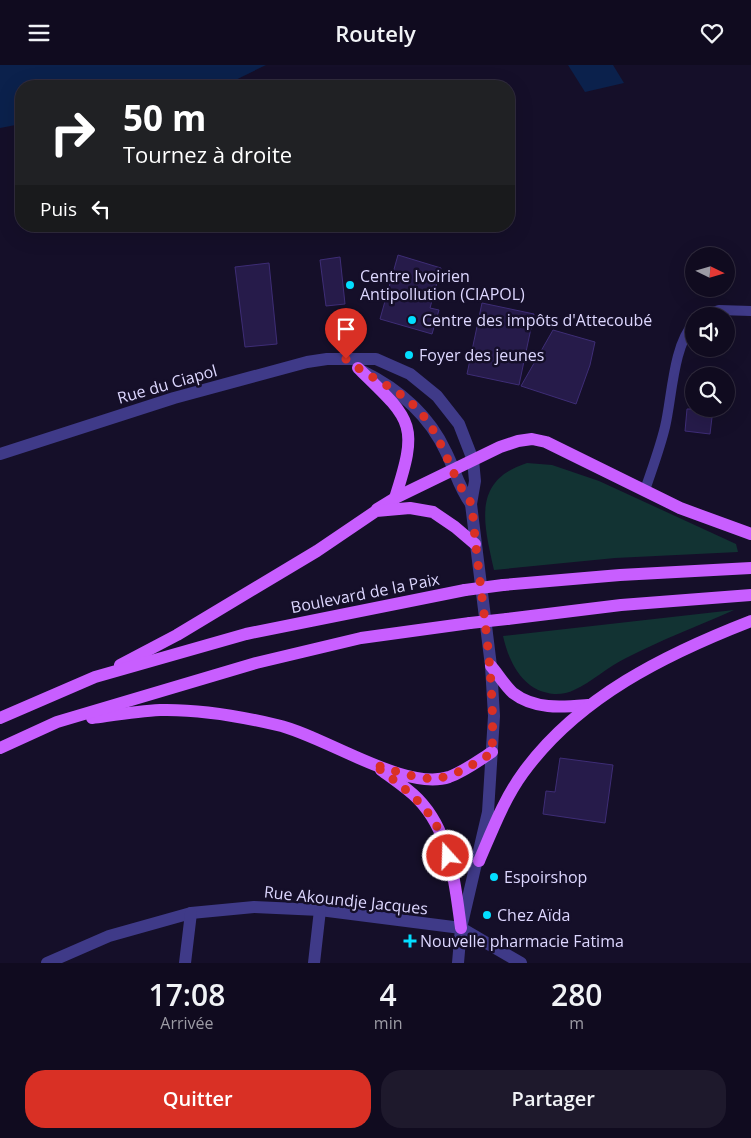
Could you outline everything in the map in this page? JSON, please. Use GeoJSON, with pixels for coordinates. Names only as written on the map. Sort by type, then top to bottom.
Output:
{"type":"FeatureCollection","features":[{"type":"Feature","properties":{"kind":"main road"},"geometry":{"type":"LineString","coordinates":[[358,368],[401,412],[408,428],[409,450],[395,498]]}},
{"type":"Feature","properties":{"kind":"main road"},"geometry":{"type":"LineString","coordinates":[[96,677],[177,635],[317,551],[395,498],[472,460],[518,441],[532,439],[546,442],[578,456],[680,508],[751,534]]}},
{"type":"Feature","properties":{"kind":"main road"},"geometry":{"type":"LineString","coordinates":[[376,511],[410,508],[432,512],[455,527],[475,544]]}},
{"type":"Feature","properties":{"kind":"main road","name":"Boulevard de la Paix"},"geometry":{"type":"LineString","coordinates":[[0,718],[96,677],[246,634],[464,590],[620,575],[751,568]]}},
{"type":"Feature","properties":{"kind":"main road"},"geometry":{"type":"LineString","coordinates":[[0,748],[57,722],[256,663],[362,638],[621,605],[751,595]]}},
{"type":"Feature","properties":{"kind":"main road"},"geometry":{"type":"LineString","coordinates":[[478,861],[500,813],[522,774],[548,742],[588,705],[676,654],[751,621]]}},
{"type":"Feature","properties":{"kind":"main road"},"geometry":{"type":"LineString","coordinates":[[491,666],[513,693],[533,702],[552,708],[588,705]]}},
{"type":"Feature","properties":{"kind":"main road"},"geometry":{"type":"LineString","coordinates":[[57,722],[159,710],[198,712],[279,725],[322,740],[373,764],[420,779],[448,777],[492,753]]}},
{"type":"Feature","properties":{"kind":"main road"},"geometry":{"type":"LineString","coordinates":[[373,764],[418,799],[445,843],[455,883],[462,928]]}},
{"type":"Feature","properties":{"kind":"street"},"geometry":{"type":"LineString","coordinates":[[346,359],[403,395],[421,412],[435,431],[454,469],[459,487],[472,504]]}},
{"type":"Feature","properties":{"kind":"street","name":"Rue du Ciapol"},"geometry":{"type":"LineString","coordinates":[[0,454],[184,395],[307,362],[376,359],[410,374],[437,396],[465,436],[472,460],[475,481],[472,504],[475,544],[491,666],[494,716],[488,812],[462,928],[458,963]]}},
{"type":"Feature","properties":{"kind":"street","name":"Rue Akoundje Jacques"},"geometry":{"type":"LineString","coordinates":[[47,963],[62,959],[109,936],[190,913],[254,907],[320,910],[462,928],[522,963]]}},
{"type":"Feature","properties":{"kind":"street"},"geometry":{"type":"LineString","coordinates":[[314,963],[320,910]]}},
{"type":"Feature","properties":{"kind":"street"},"geometry":{"type":"LineString","coordinates":[[185,963],[190,913]]}},
{"type":"Feature","properties":{"kind":"lane"},"geometry":{"type":"LineString","coordinates":[[735,310],[751,311]]}},
{"type":"Feature","properties":{"kind":"lane"},"geometry":{"type":"LineString","coordinates":[[645,490],[665,429],[679,355],[685,338]]}},
{"type":"Feature","properties":{"kind":"green space"},"geometry":{"type":"Polygon","coordinates":[[[527,463],[552,465],[599,481],[736,544],[738,552],[615,558],[494,570],[485,521],[489,493],[497,481],[509,471],[527,463]]]}},
{"type":"Feature","properties":{"kind":"green space"},"geometry":{"type":"Polygon","coordinates":[[[734,610],[639,651],[581,687],[561,694],[551,694],[539,690],[523,679],[512,663],[503,636],[734,610]]]}},
{"type":"Feature","properties":{"kind":"water"},"geometry":{"type":"Polygon","coordinates":[[[0,65],[266,65],[235,80],[15,80],[15,125],[0,128],[0,65]]]}},
{"type":"Feature","properties":{"kind":"water"},"geometry":{"type":"Polygon","coordinates":[[[568,65],[613,65],[624,83],[585,92],[568,65]]]}},
{"type":"Feature","properties":{"kind":"building"},"geometry":{"type":"Polygon","coordinates":[[[398,255],[441,268],[430,308],[439,310],[432,334],[380,319],[398,255]]]}},
{"type":"Feature","properties":{"kind":"building"},"geometry":{"type":"Polygon","coordinates":[[[340,257],[345,304],[326,306],[320,260],[340,257]]]}},
{"type":"Feature","properties":{"kind":"building"},"geometry":{"type":"Polygon","coordinates":[[[269,263],[277,344],[245,347],[235,267],[269,263]]]}},
{"type":"Feature","properties":{"kind":"building"},"geometry":{"type":"Polygon","coordinates":[[[482,303],[534,314],[519,385],[467,374],[482,303]]]}},
{"type":"Feature","properties":{"kind":"building"},"geometry":{"type":"Polygon","coordinates":[[[553,330],[595,342],[590,365],[576,404],[521,386],[553,330]]]}},
{"type":"Feature","properties":{"kind":"building"},"geometry":{"type":"Polygon","coordinates":[[[686,417],[712,417],[710,434],[685,431],[686,417]]]}},
{"type":"Feature","properties":{"kind":"building"},"geometry":{"type":"Polygon","coordinates":[[[560,758],[613,765],[605,823],[543,814],[546,791],[555,792],[560,758]]]}},
{"type":"Feature","properties":{"kind":"place","name":"Centre Ivoirien Antipollution (CIAPOL)"},"geometry":{"type":"Point","coordinates":[350,285]}},
{"type":"Feature","properties":{"kind":"place","name":"Centre des impôts d'Attecoubé"},"geometry":{"type":"Point","coordinates":[412,320]}},
{"type":"Feature","properties":{"kind":"place","name":"Foyer des jeunes"},"geometry":{"type":"Point","coordinates":[409,355]}},
{"type":"Feature","properties":{"kind":"place","name":"Espoirshop"},"geometry":{"type":"Point","coordinates":[494,877]}},
{"type":"Feature","properties":{"kind":"place","name":"Chez Aïda"},"geometry":{"type":"Point","coordinates":[487,915]}},
{"type":"Feature","properties":{"kind":"place","name":"Nouvelle pharmacie Fatima"},"geometry":{"type":"Point","coordinates":[410,941]}},
{"type":"Feature","properties":{"kind":"route"},"geometry":{"type":"LineString","coordinates":[[346,359],[403,395],[421,412],[435,431],[446,451],[459,487],[472,504],[475,544],[491,666],[494,716],[492,753],[466,769],[448,777],[436,779],[420,779],[373,764],[418,799],[433,819],[445,843],[448,856]]}}]}
